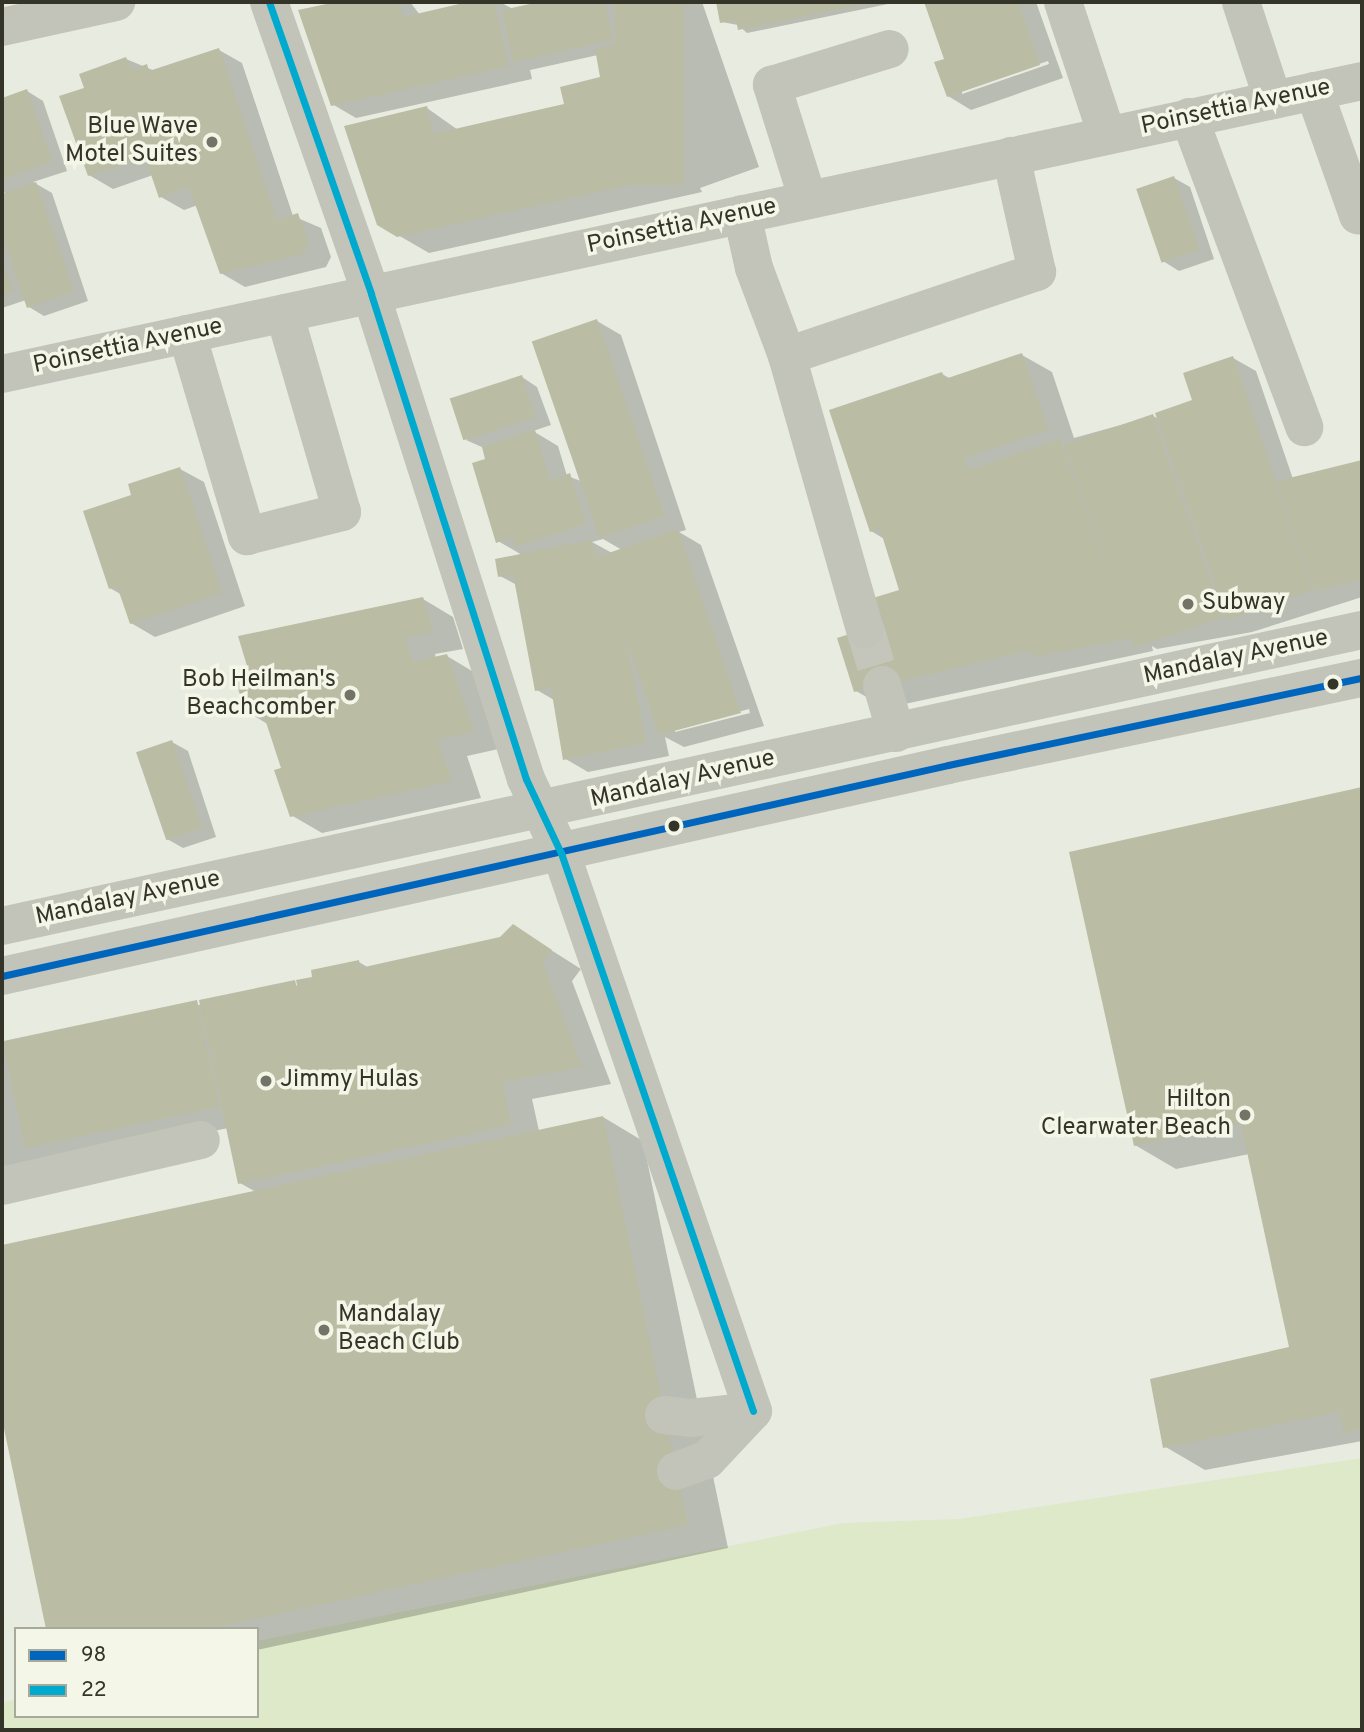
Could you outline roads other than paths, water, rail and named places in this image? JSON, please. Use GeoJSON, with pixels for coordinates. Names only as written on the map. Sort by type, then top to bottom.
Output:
{"type":"FeatureCollection","features":[{"type":"Feature","properties":{"kind":"street"},"geometry":{"type":"LineString","coordinates":[[2,27],[50,9],[116,2]]}},
{"type":"Feature","properties":{"kind":"street"},"geometry":{"type":"LineString","coordinates":[[269,2],[370,294],[541,812],[561,853],[753,1411]]}},
{"type":"Feature","properties":{"kind":"street"},"geometry":{"type":"LineString","coordinates":[[1063,2],[1107,135]]}},
{"type":"Feature","properties":{"kind":"street"},"geometry":{"type":"LineString","coordinates":[[1241,2],[1273,100]]}},
{"type":"Feature","properties":{"kind":"street"},"geometry":{"type":"LineString","coordinates":[[808,200],[772,85],[890,49]]}},
{"type":"Feature","properties":{"kind":"street","name":"Poinsettia Avenue"},"geometry":{"type":"LineString","coordinates":[[2,374],[1362,81]]}},
{"type":"Feature","properties":{"kind":"street"},"geometry":{"type":"LineString","coordinates":[[1314,91],[1358,215],[1362,214]]}},
{"type":"Feature","properties":{"kind":"street"},"geometry":{"type":"LineString","coordinates":[[1189,117],[1304,427]]}},
{"type":"Feature","properties":{"kind":"street"},"geometry":{"type":"LineString","coordinates":[[787,356],[1037,272],[1011,156]]}},
{"type":"Feature","properties":{"kind":"street"},"geometry":{"type":"LineString","coordinates":[[742,214],[754,268],[787,356],[864,629]]}},
{"type":"Feature","properties":{"kind":"street"},"geometry":{"type":"LineString","coordinates":[[187,334],[247,536],[342,512],[284,313]]}},
{"type":"Feature","properties":{"kind":"street","name":"Mandalay Avenue"},"geometry":{"type":"LineString","coordinates":[[2,926],[541,812],[1362,630]]}},
{"type":"Feature","properties":{"kind":"street","name":"Mandalay Avenue"},"geometry":{"type":"LineString","coordinates":[[2,976],[948,765],[1362,678]]}},
{"type":"Feature","properties":{"kind":"street"},"geometry":{"type":"LineString","coordinates":[[882,685],[896,733]]}},
{"type":"Feature","properties":{"kind":"street"},"geometry":{"type":"LineString","coordinates":[[941,723],[948,765]]}},
{"type":"Feature","properties":{"kind":"street"},"geometry":{"type":"LineString","coordinates":[[2,1186],[201,1140]]}},
{"type":"Feature","properties":{"kind":"street"},"geometry":{"type":"LineString","coordinates":[[664,1415],[691,1418],[753,1411]]}},
{"type":"Feature","properties":{"kind":"street"},"geometry":{"type":"LineString","coordinates":[[676,1471],[707,1460],[753,1411]]}},
{"type":"Feature","properties":{"kind":"tunnel"},"geometry":{"type":"LineString","coordinates":[[865,629],[882,685]]}},
{"type":"Feature","properties":{"kind":"place","name":"Blue Wave Motel Suites"},"geometry":{"type":"Point","coordinates":[212,142]}},
{"type":"Feature","properties":{"kind":"place","name":"Subway"},"geometry":{"type":"Point","coordinates":[1188,604]}},
{"type":"Feature","properties":{"kind":"place","name":"Bob Heilman's Beachcomber"},"geometry":{"type":"Point","coordinates":[350,695]}},
{"type":"Feature","properties":{"kind":"place","name":"Jimmy Hulas"},"geometry":{"type":"Point","coordinates":[266,1081]}},
{"type":"Feature","properties":{"kind":"place","name":"Hilton Clearwater Beach"},"geometry":{"type":"Point","coordinates":[1245,1115]}},
{"type":"Feature","properties":{"kind":"place","name":"Mandalay Beach Club"},"geometry":{"type":"Point","coordinates":[324,1330]}}]}
